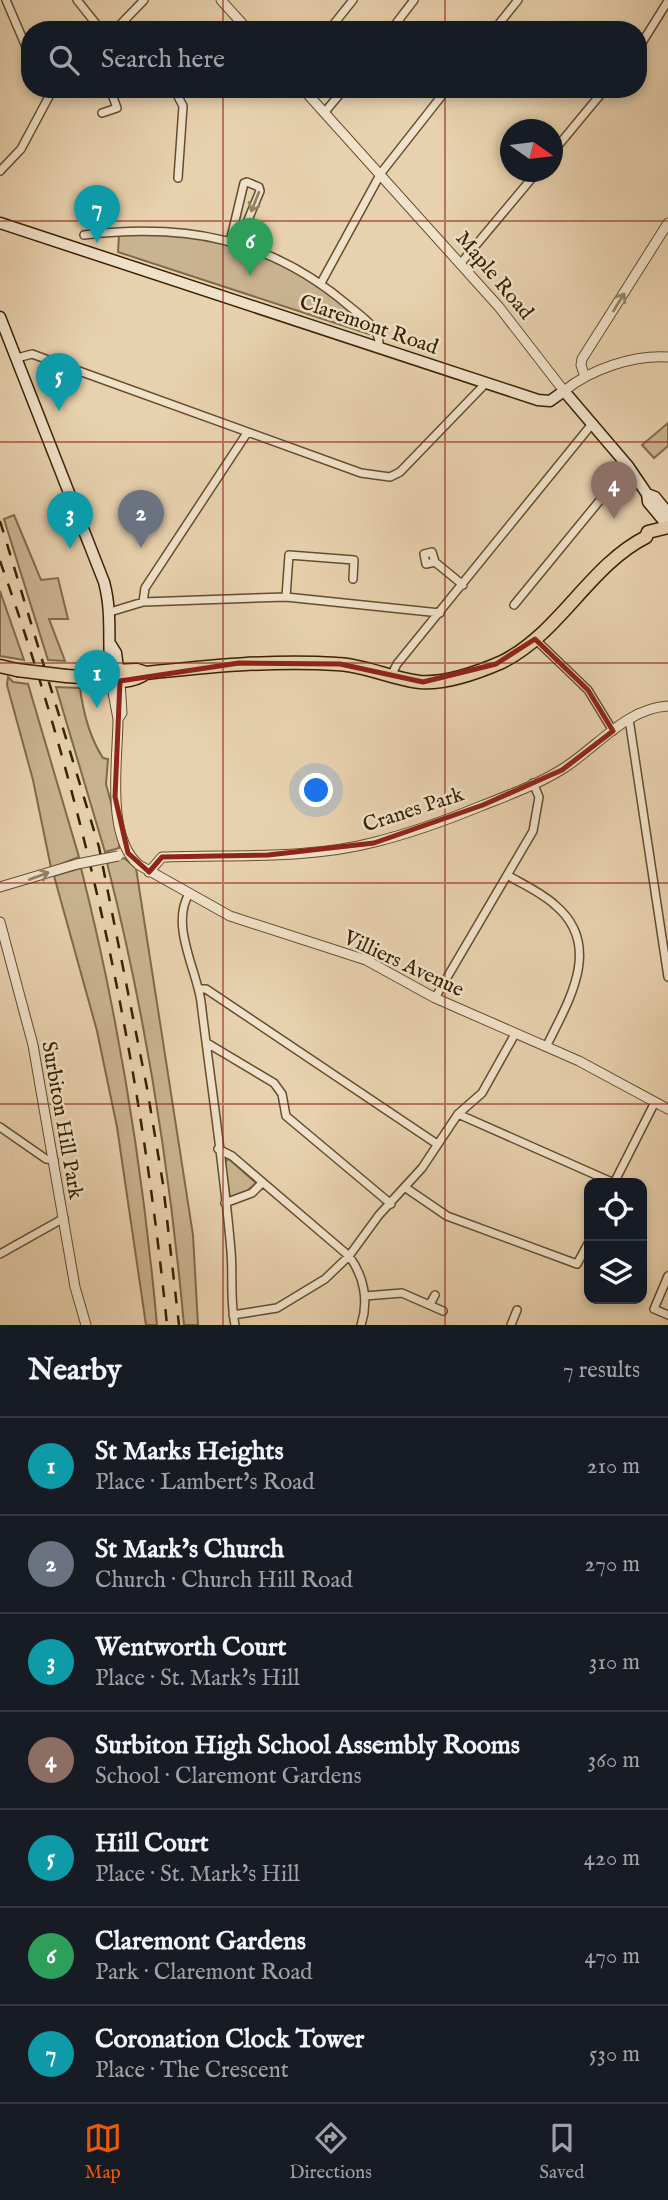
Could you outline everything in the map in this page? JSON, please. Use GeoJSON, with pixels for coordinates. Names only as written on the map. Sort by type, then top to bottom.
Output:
{"type":"FeatureCollection","features":[{"type":"Feature","properties":{"kind":"main road","name":"Claremont Road"},"geometry":{"type":"LineString","coordinates":[[0,223],[485,384],[546,401],[564,391]]}},
{"type":"Feature","properties":{"kind":"main road"},"geometry":{"type":"LineString","coordinates":[[0,317],[100,570],[110,612],[111,645],[116,653],[115,676]]}},
{"type":"Feature","properties":{"kind":"main road","name":"Maple Road"},"geometry":{"type":"LineString","coordinates":[[564,391],[628,466],[647,494],[648,502],[668,527]]}},
{"type":"Feature","properties":{"kind":"main road","name":"Maple Road"},"geometry":{"type":"LineString","coordinates":[[647,494],[655,497],[668,513]]}},
{"type":"Feature","properties":{"kind":"main road"},"geometry":{"type":"LineString","coordinates":[[0,666],[81,677],[86,681],[137,670],[146,673],[239,663],[340,664],[423,682],[459,676],[504,660],[535,639],[576,601],[615,559],[646,537],[648,532],[668,527]]}},
{"type":"Feature","properties":{"kind":"main road"},"geometry":{"type":"LineString","coordinates":[[646,537],[668,535]]}},
{"type":"Feature","properties":{"kind":"street"},"geometry":{"type":"LineString","coordinates":[[6,0],[21,35]]}},
{"type":"Feature","properties":{"kind":"street"},"geometry":{"type":"LineString","coordinates":[[77,0],[94,21]]}},
{"type":"Feature","properties":{"kind":"street"},"geometry":{"type":"LineString","coordinates":[[125,21],[144,0]]}},
{"type":"Feature","properties":{"kind":"street"},"geometry":{"type":"LineString","coordinates":[[222,0],[240,21]]}},
{"type":"Feature","properties":{"kind":"street"},"geometry":{"type":"LineString","coordinates":[[336,21],[353,0]]}},
{"type":"Feature","properties":{"kind":"street"},"geometry":{"type":"LineString","coordinates":[[398,21],[414,0]]}},
{"type":"Feature","properties":{"kind":"street"},"geometry":{"type":"LineString","coordinates":[[501,21],[518,0]]}},
{"type":"Feature","properties":{"kind":"street"},"geometry":{"type":"LineString","coordinates":[[647,35],[668,1]]}},
{"type":"Feature","properties":{"kind":"street"},"geometry":{"type":"LineString","coordinates":[[0,171],[21,149],[45,98]]}},
{"type":"Feature","properties":{"kind":"street"},"geometry":{"type":"LineString","coordinates":[[102,113],[117,108],[113,98]]}},
{"type":"Feature","properties":{"kind":"street"},"geometry":{"type":"LineString","coordinates":[[178,178],[183,106],[179,98]]}},
{"type":"Feature","properties":{"kind":"street","name":"Maple Road"},"geometry":{"type":"LineString","coordinates":[[311,98],[461,263],[505,314],[564,391]]}},
{"type":"Feature","properties":{"kind":"street"},"geometry":{"type":"LineString","coordinates":[[324,113],[336,98]]}},
{"type":"Feature","properties":{"kind":"street"},"geometry":{"type":"LineString","coordinates":[[321,283],[381,173],[440,98]]}},
{"type":"Feature","properties":{"kind":"street"},"geometry":{"type":"LineString","coordinates":[[563,140],[598,98]]}},
{"type":"Feature","properties":{"kind":"street"},"geometry":{"type":"LineString","coordinates":[[230,242],[244,183],[247,182],[259,187],[260,191],[238,244]]}},
{"type":"Feature","properties":{"kind":"street"},"geometry":{"type":"LineString","coordinates":[[461,263],[529,182]]}},
{"type":"Feature","properties":{"kind":"street"},"geometry":{"type":"LineString","coordinates":[[585,377],[582,359],[668,223]]}},
{"type":"Feature","properties":{"kind":"street"},"geometry":{"type":"LineString","coordinates":[[84,235],[155,230],[191,232],[238,244],[290,264],[321,283],[375,329],[379,337],[379,347]]}},
{"type":"Feature","properties":{"kind":"street"},"geometry":{"type":"LineString","coordinates":[[17,358],[32,354],[361,473],[390,477],[400,472],[485,384]]}},
{"type":"Feature","properties":{"kind":"street"},"geometry":{"type":"LineString","coordinates":[[564,391],[585,377],[614,365],[668,357]]}},
{"type":"Feature","properties":{"kind":"street"},"geometry":{"type":"LineString","coordinates":[[391,676],[397,664],[592,425]]}},
{"type":"Feature","properties":{"kind":"street"},"geometry":{"type":"LineString","coordinates":[[143,601],[145,588],[247,433]]}},
{"type":"Feature","properties":{"kind":"street"},"geometry":{"type":"LineString","coordinates":[[514,605],[628,466]]}},
{"type":"Feature","properties":{"kind":"street"},"geometry":{"type":"LineString","coordinates":[[286,597],[289,555],[354,560],[353,579]]}},
{"type":"Feature","properties":{"kind":"street"},"geometry":{"type":"LineString","coordinates":[[435,562],[463,585]]}},
{"type":"Feature","properties":{"kind":"street"},"geometry":{"type":"LineString","coordinates":[[110,612],[125,610],[143,601],[286,597],[440,613]]}},
{"type":"Feature","properties":{"kind":"street"},"geometry":{"type":"LineString","coordinates":[[535,639],[588,690],[613,732]]}},
{"type":"Feature","properties":{"kind":"street"},"geometry":{"type":"LineString","coordinates":[[0,887],[77,864],[128,853],[115,797],[118,719],[115,676]]}},
{"type":"Feature","properties":{"kind":"street","name":"Cranes Park"},"geometry":{"type":"LineString","coordinates":[[149,872],[162,857],[268,855],[374,843],[451,817],[562,770],[629,719],[642,712],[668,706]]}},
{"type":"Feature","properties":{"kind":"street"},"geometry":{"type":"LineString","coordinates":[[629,719],[668,977]]}},
{"type":"Feature","properties":{"kind":"street"},"geometry":{"type":"LineString","coordinates":[[435,998],[533,831],[539,797],[533,783]]}},
{"type":"Feature","properties":{"kind":"street","name":"Villiers Avenue"},"geometry":{"type":"LineString","coordinates":[[128,853],[149,872],[248,924],[300,937],[366,960],[435,998],[546,1047],[668,1109]]}},
{"type":"Feature","properties":{"kind":"street"},"geometry":{"type":"LineString","coordinates":[[509,876],[554,904],[573,926],[581,953],[578,977],[546,1047]]}},
{"type":"Feature","properties":{"kind":"street"},"geometry":{"type":"LineString","coordinates":[[189,894],[183,908],[187,959],[200,989],[231,1252],[235,1325]]}},
{"type":"Feature","properties":{"kind":"street","name":"Surbiton Hill Park"},"geometry":{"type":"LineString","coordinates":[[0,922],[33,1045],[75,1287],[86,1325]]}},
{"type":"Feature","properties":{"kind":"street"},"geometry":{"type":"LineString","coordinates":[[0,961],[10,957]]}},
{"type":"Feature","properties":{"kind":"street"},"geometry":{"type":"LineString","coordinates":[[200,989],[217,995],[437,1144]]}},
{"type":"Feature","properties":{"kind":"street"},"geometry":{"type":"LineString","coordinates":[[233,1315],[277,1308],[325,1279],[349,1256],[379,1215],[406,1188],[458,1114],[482,1093],[515,1034]]}},
{"type":"Feature","properties":{"kind":"street"},"geometry":{"type":"LineString","coordinates":[[207,1043],[274,1083],[282,1094],[286,1116],[391,1204]]}},
{"type":"Feature","properties":{"kind":"street"},"geometry":{"type":"LineString","coordinates":[[617,1178],[655,1102]]}},
{"type":"Feature","properties":{"kind":"street"},"geometry":{"type":"LineString","coordinates":[[458,1114],[603,1178]]}},
{"type":"Feature","properties":{"kind":"street"},"geometry":{"type":"LineString","coordinates":[[0,1127],[46,1159],[54,1160]]}},
{"type":"Feature","properties":{"kind":"street"},"geometry":{"type":"LineString","coordinates":[[218,1149],[224,1150],[349,1256],[359,1274],[365,1296],[361,1325]]}},
{"type":"Feature","properties":{"kind":"street"},"geometry":{"type":"LineString","coordinates":[[225,1203],[252,1193],[261,1184]]}},
{"type":"Feature","properties":{"kind":"street"},"geometry":{"type":"LineString","coordinates":[[406,1188],[447,1216],[577,1264],[584,1251]]}},
{"type":"Feature","properties":{"kind":"street"},"geometry":{"type":"LineString","coordinates":[[0,1254],[64,1218]]}},
{"type":"Feature","properties":{"kind":"street"},"geometry":{"type":"LineString","coordinates":[[654,1309],[668,1276]]}},
{"type":"Feature","properties":{"kind":"street"},"geometry":{"type":"LineString","coordinates":[[365,1296],[402,1293],[443,1311]]}},
{"type":"Feature","properties":{"kind":"street"},"geometry":{"type":"LineString","coordinates":[[430,1304],[435,1294]]}},
{"type":"Feature","properties":{"kind":"street"},"geometry":{"type":"LineString","coordinates":[[646,1307],[668,1315]]}},
{"type":"Feature","properties":{"kind":"street"},"geometry":{"type":"LineString","coordinates":[[511,1325],[517,1310]]}},
{"type":"Feature","properties":{"kind":"highlighted area"},"geometry":{"type":"Polygon","coordinates":[[[535,639],[588,690],[613,731],[562,770],[483,805],[374,843],[268,855],[162,857],[149,872],[128,853],[115,797],[120,681],[239,663],[340,664],[423,682],[496,664],[535,639]]]}},
{"type":"Feature","properties":{"kind":"shaded area"},"geometry":{"type":"Polygon","coordinates":[[[119,235],[182,235],[214,240],[291,266],[335,297],[371,331],[369,334],[118,252],[119,235]]]}},
{"type":"Feature","properties":{"kind":"shaded area"},"geometry":{"type":"Polygon","coordinates":[[[668,423],[668,446],[654,458],[642,445],[668,423]]]}},
{"type":"Feature","properties":{"kind":"shaded area"},"geometry":{"type":"Polygon","coordinates":[[[14,515],[41,580],[58,578],[68,619],[49,619],[65,661],[48,660],[4,519],[14,515]]]}},
{"type":"Feature","properties":{"kind":"shaded area"},"geometry":{"type":"Polygon","coordinates":[[[0,591],[24,660],[0,656],[0,591]]]}},
{"type":"Feature","properties":{"kind":"shaded area"},"geometry":{"type":"Polygon","coordinates":[[[8,677],[13,682],[28,684],[79,857],[51,868],[33,780],[7,685],[8,677]]]}},
{"type":"Feature","properties":{"kind":"shaded area"},"geometry":{"type":"Polygon","coordinates":[[[56,687],[80,688],[91,733],[103,758],[108,759],[106,784],[120,836],[119,848],[105,852],[56,687]]]}},
{"type":"Feature","properties":{"kind":"shaded area"},"geometry":{"type":"Polygon","coordinates":[[[124,858],[136,868],[193,1235],[198,1325],[184,1325],[164,1151],[133,977],[107,863],[124,858]]]}},
{"type":"Feature","properties":{"kind":"shaded area"},"geometry":{"type":"Polygon","coordinates":[[[81,868],[107,981],[128,1095],[145,1210],[157,1325],[146,1325],[117,1127],[97,1031],[54,876],[81,868]]]}},
{"type":"Feature","properties":{"kind":"shaded area"},"geometry":{"type":"Polygon","coordinates":[[[229,1159],[256,1183],[246,1192],[230,1198],[224,1162],[229,1159]]]}},
{"type":"Feature","properties":{"kind":"railway"},"geometry":{"type":"LineString","coordinates":[[0,521],[99,847],[147,1088],[163,1184],[179,1325]]}},
{"type":"Feature","properties":{"kind":"railway"},"geometry":{"type":"LineString","coordinates":[[0,561],[60,748],[107,938],[142,1131],[167,1325]]}},
{"type":"Feature","properties":{"kind":"place","name":"Coronation Clock Tower"},"geometry":{"type":"Point","coordinates":[97,243]}},
{"type":"Feature","properties":{"kind":"place","name":"Claremont Gardens"},"geometry":{"type":"Point","coordinates":[250,276]}},
{"type":"Feature","properties":{"kind":"place","name":"Hill Court"},"geometry":{"type":"Point","coordinates":[59,411]}},
{"type":"Feature","properties":{"kind":"place","name":"Surbiton High School Assembly Rooms"},"geometry":{"type":"Point","coordinates":[614,519]}},
{"type":"Feature","properties":{"kind":"place","name":"St Mark's Church"},"geometry":{"type":"Point","coordinates":[141,548]}},
{"type":"Feature","properties":{"kind":"place","name":"Wentworth Court"},"geometry":{"type":"Point","coordinates":[70,549]}},
{"type":"Feature","properties":{"kind":"place","name":"St Marks Heights"},"geometry":{"type":"Point","coordinates":[97,708]}}]}
